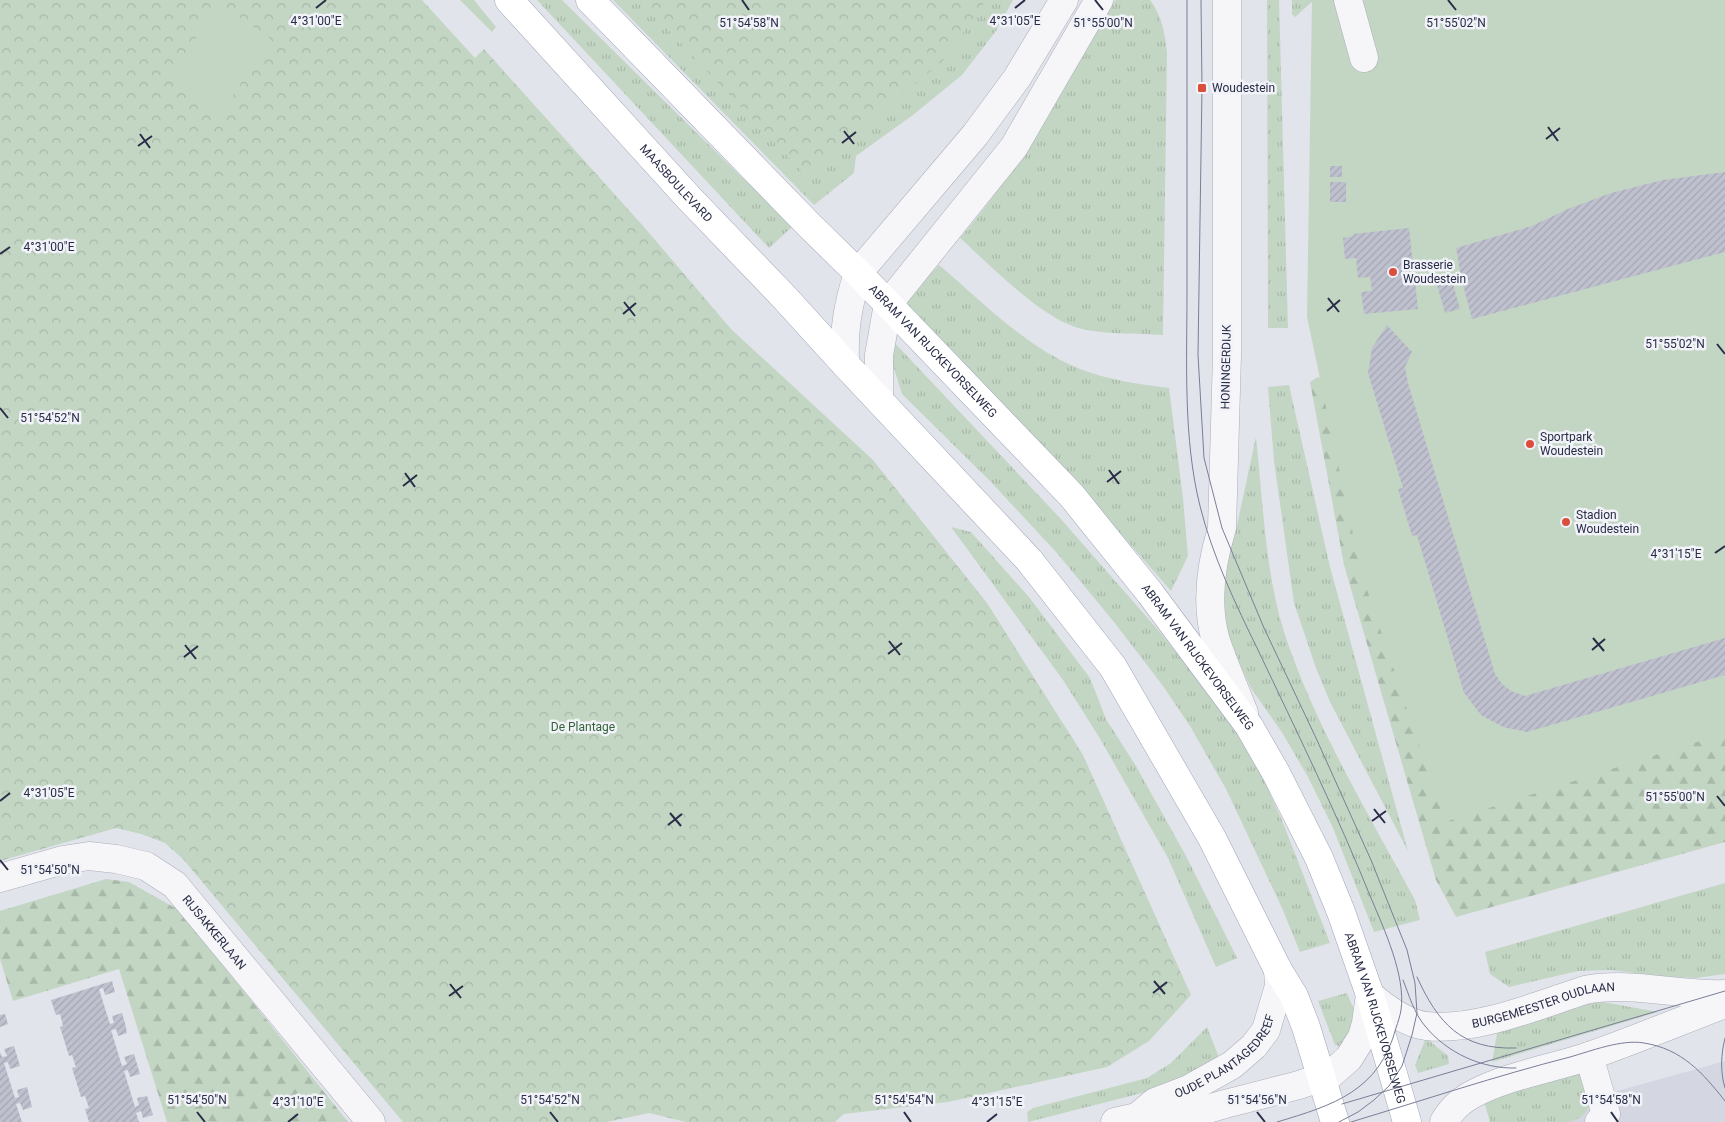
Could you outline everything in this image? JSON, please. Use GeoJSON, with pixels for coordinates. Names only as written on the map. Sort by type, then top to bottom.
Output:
{"type":"FeatureCollection","features":[{"type":"Feature","properties":{"kind":"main road","name":"MAASBOULEVARD"},"geometry":{"type":"LineString","coordinates":[[509,0],[688,197],[779,291],[845,364]]}},
{"type":"Feature","properties":{"kind":"main road"},"geometry":{"type":"LineString","coordinates":[[590,0],[809,226],[858,273]]}},
{"type":"Feature","properties":{"kind":"main road","name":"ABRAM VAN RIJCKEVORSELWEG"},"geometry":{"type":"LineString","coordinates":[[858,273],[1072,496],[1150,593],[1249,726],[1276,773],[1319,858],[1355,950],[1407,1122]]}},
{"type":"Feature","properties":{"kind":"main road"},"geometry":{"type":"LineString","coordinates":[[845,364],[879,398],[1029,560],[1113,667],[1212,838],[1278,970],[1294,996],[1335,1122]]}},
{"type":"Feature","properties":{"kind":"street"},"geometry":{"type":"LineString","coordinates":[[845,364],[845,326],[850,298],[858,273],[975,135],[1016,78],[1064,0]]}},
{"type":"Feature","properties":{"kind":"street"},"geometry":{"type":"LineString","coordinates":[[879,398],[879,355],[888,304],[1014,147],[1099,0]]}},
{"type":"Feature","properties":{"kind":"street","name":"HONINGERDIJK"},"geometry":{"type":"LineString","coordinates":[[1227,0],[1227,364],[1222,528],[1215,552],[1210,598],[1216,639],[1249,726]]}},
{"type":"Feature","properties":{"kind":"street"},"geometry":{"type":"LineString","coordinates":[[1348,0],[1364,58]]}},
{"type":"Feature","properties":{"kind":"street","name":"RIJSAKKERLAAN"},"geometry":{"type":"LineString","coordinates":[[0,878],[63,860],[90,856],[116,859],[146,866],[175,885],[371,1122]]}},
{"type":"Feature","properties":{"kind":"street","name":"OUDE PLANTAGEDREEF"},"geometry":{"type":"LineString","coordinates":[[1143,1121],[1155,1102],[1189,1089],[1232,1065],[1254,1046],[1266,1030],[1279,986],[1278,970]]}},
{"type":"Feature","properties":{"kind":"street","name":"BURGEMEESTER OUDLAAN"},"geometry":{"type":"LineString","coordinates":[[1370,995],[1400,1016],[1424,1026],[1449,1027],[1499,1018],[1598,987],[1612,986],[1694,994],[1725,994]]}},
{"type":"Feature","properties":{"kind":"street","name":"OUDE PLANTAGEDREEF"},"geometry":{"type":"LineString","coordinates":[[1143,1121],[1322,1078],[1331,1074],[1349,1058],[1362,1037],[1370,995]]}},
{"type":"Feature","properties":{"kind":"street"},"geometry":{"type":"LineString","coordinates":[[1444,1122],[1458,1103],[1475,1093],[1527,1074],[1589,1056],[1725,1004]]}},
{"type":"Feature","properties":{"kind":"street"},"geometry":{"type":"LineString","coordinates":[[1589,1056],[1606,1114],[1599,1122]]}},
{"type":"Feature","properties":{"kind":"shaded area"},"geometry":{"type":"Polygon","coordinates":[[[1725,1061],[1725,1122],[1506,1122],[1725,1061]]]}},
{"type":"Feature","properties":{"kind":"green space","name":"De Plantage"},"geometry":{"type":"Polygon","coordinates":[[[0,0],[422,0],[475,58],[484,49],[644,227],[731,329],[873,460],[987,603],[1083,755],[1191,995],[1149,1041],[1107,1067],[948,1102],[844,1114],[835,1122],[686,1122],[649,1113],[607,1122],[403,1122],[183,859],[165,843],[141,834],[116,828],[0,861],[0,0]]]}},
{"type":"Feature","properties":{"kind":"green space"},"geometry":{"type":"Polygon","coordinates":[[[460,0],[474,0],[496,27],[492,32],[460,0]]]}},
{"type":"Feature","properties":{"kind":"green space"},"geometry":{"type":"Polygon","coordinates":[[[537,0],[562,0],[792,227],[769,248],[537,0]]]}},
{"type":"Feature","properties":{"kind":"green space"},"geometry":{"type":"Polygon","coordinates":[[[613,0],[1013,0],[996,31],[962,75],[913,115],[856,156],[854,173],[814,205],[613,0]]]}},
{"type":"Feature","properties":{"kind":"green space"},"geometry":{"type":"Polygon","coordinates":[[[640,0],[986,0],[946,58],[807,177],[640,0]]]}},
{"type":"Feature","properties":{"kind":"green space"},"geometry":{"type":"Polygon","coordinates":[[[1116,0],[1150,0],[1160,19],[1167,53],[1163,335],[1085,330],[1061,321],[1030,301],[960,238],[999,188],[1017,161],[1098,24],[1116,0]]]}},
{"type":"Feature","properties":{"kind":"green space"},"geometry":{"type":"Polygon","coordinates":[[[1267,0],[1279,0],[1288,328],[1268,328],[1267,0]]]}},
{"type":"Feature","properties":{"kind":"green space"},"geometry":{"type":"Polygon","coordinates":[[[1292,0],[1314,0],[1295,17],[1292,14],[1292,0]]]}},
{"type":"Feature","properties":{"kind":"green space","name":"Sportpark Woudestein"},"geometry":{"type":"Polygon","coordinates":[[[1312,0],[1725,0],[1725,733],[1445,822],[1361,572],[1307,317],[1312,0]]]}},
{"type":"Feature","properties":{"kind":"green space"},"geometry":{"type":"Polygon","coordinates":[[[218,4],[270,38],[221,114],[169,80],[218,4]]]}},
{"type":"Feature","properties":{"kind":"green space"},"geometry":{"type":"Polygon","coordinates":[[[939,265],[1005,323],[1060,360],[1080,369],[1113,379],[1169,388],[1183,498],[1188,556],[1171,591],[1086,494],[902,303],[939,265]]]}},
{"type":"Feature","properties":{"kind":"green space"},"geometry":{"type":"Polygon","coordinates":[[[890,338],[1060,518],[1159,631],[1211,696],[1242,739],[1263,778],[1281,818],[1330,943],[1300,952],[1282,908],[1226,789],[1190,726],[1163,686],[1114,622],[1056,552],[990,481],[902,394],[892,362],[890,338]]]}},
{"type":"Feature","properties":{"kind":"green space"},"geometry":{"type":"Polygon","coordinates":[[[1318,377],[1335,382],[1725,706],[1725,842],[1456,917],[1436,880],[1344,565],[1310,382],[1318,377]]]}},
{"type":"Feature","properties":{"kind":"green space"},"geometry":{"type":"Polygon","coordinates":[[[1289,385],[1330,567],[1408,851],[1330,702],[1316,668],[1294,603],[1274,461],[1268,387],[1289,385]]]}},
{"type":"Feature","properties":{"kind":"green space"},"geometry":{"type":"Polygon","coordinates":[[[1256,437],[1269,560],[1284,632],[1311,701],[1327,735],[1361,802],[1415,900],[1420,920],[1374,932],[1333,828],[1308,777],[1283,734],[1251,688],[1223,630],[1220,571],[1234,539],[1256,437]]]}},
{"type":"Feature","properties":{"kind":"green space"},"geometry":{"type":"Polygon","coordinates":[[[951,527],[971,532],[1029,597],[1090,678],[1106,719],[1136,766],[1186,856],[1237,958],[1216,967],[1168,858],[1099,737],[1063,680],[951,527]]]}},
{"type":"Feature","properties":{"kind":"green space"},"geometry":{"type":"Polygon","coordinates":[[[106,879],[129,882],[179,910],[348,1122],[167,1122],[119,969],[13,1001],[0,959],[0,911],[106,879]]]}},
{"type":"Feature","properties":{"kind":"green space"},"geometry":{"type":"Polygon","coordinates":[[[1725,883],[1725,974],[1696,978],[1667,977],[1611,970],[1578,971],[1509,987],[1490,974],[1485,952],[1725,883]]]}},
{"type":"Feature","properties":{"kind":"green space"},"geometry":{"type":"Polygon","coordinates":[[[1347,993],[1355,1016],[1347,1036],[1339,1046],[1335,1045],[1318,1001],[1347,993]]]}},
{"type":"Feature","properties":{"kind":"green space"},"geometry":{"type":"Polygon","coordinates":[[[1603,1002],[1658,1012],[1492,1062],[1498,1028],[1577,1004],[1603,1002]]]}},
{"type":"Feature","properties":{"kind":"green space"},"geometry":{"type":"Polygon","coordinates":[[[1207,1027],[1220,1060],[1158,1089],[1028,1122],[1027,1112],[1033,1108],[1147,1078],[1171,1063],[1207,1027]]]}},
{"type":"Feature","properties":{"kind":"green space"},"geometry":{"type":"Polygon","coordinates":[[[1426,1038],[1448,1056],[1449,1064],[1418,1073],[1415,1065],[1426,1038]]]}},
{"type":"Feature","properties":{"kind":"green space"},"geometry":{"type":"Polygon","coordinates":[[[1581,1069],[1590,1101],[1589,1107],[1579,1118],[1569,1122],[1490,1122],[1485,1105],[1487,1098],[1581,1069]]]}},
{"type":"Feature","properties":{"kind":"building"},"geometry":{"type":"Polygon","coordinates":[[[1330,166],[1342,166],[1342,177],[1330,177],[1330,166]]]}},
{"type":"Feature","properties":{"kind":"building"},"geometry":{"type":"Polygon","coordinates":[[[1725,172],[1725,252],[1472,319],[1456,248],[1532,226],[1568,209],[1611,193],[1663,180],[1725,172]]]}},
{"type":"Feature","properties":{"kind":"building"},"geometry":{"type":"Polygon","coordinates":[[[1330,182],[1346,182],[1346,202],[1330,202],[1330,182]]]}},
{"type":"Feature","properties":{"kind":"building"},"geometry":{"type":"Polygon","coordinates":[[[1409,228],[1418,309],[1364,314],[1361,292],[1372,291],[1370,277],[1358,278],[1356,258],[1345,259],[1343,238],[1354,236],[1353,234],[1409,228]]]}},
{"type":"Feature","properties":{"kind":"building"},"geometry":{"type":"Polygon","coordinates":[[[1450,273],[1460,309],[1445,313],[1435,278],[1450,273]]]}},
{"type":"Feature","properties":{"kind":"building"},"geometry":{"type":"Polygon","coordinates":[[[1387,325],[1412,352],[1405,367],[1408,383],[1495,674],[1502,684],[1511,691],[1525,696],[1725,638],[1725,675],[1527,732],[1503,727],[1481,715],[1464,693],[1417,535],[1412,536],[1398,489],[1403,488],[1368,373],[1372,348],[1387,325]]]}},
{"type":"Feature","properties":{"kind":"building"},"geometry":{"type":"Polygon","coordinates":[[[112,981],[115,992],[105,995],[103,988],[99,989],[110,1024],[114,1023],[112,1016],[122,1013],[125,1023],[127,1033],[118,1036],[116,1029],[111,1030],[122,1066],[127,1064],[124,1057],[134,1054],[140,1074],[130,1077],[128,1070],[124,1071],[135,1107],[139,1105],[137,1098],[147,1096],[153,1115],[143,1118],[141,1111],[136,1113],[139,1122],[89,1122],[85,1109],[89,1108],[85,1096],[81,1097],[72,1068],[76,1067],[72,1055],[69,1056],[60,1027],[63,1026],[60,1014],[56,1015],[51,1000],[112,981]]]}},
{"type":"Feature","properties":{"kind":"building"},"geometry":{"type":"Polygon","coordinates":[[[5,1014],[8,1024],[0,1027],[0,1015],[5,1014]]]}},
{"type":"Feature","properties":{"kind":"building"},"geometry":{"type":"Polygon","coordinates":[[[14,1046],[20,1066],[10,1069],[8,1062],[4,1063],[15,1098],[19,1097],[17,1090],[27,1087],[32,1107],[23,1110],[20,1103],[16,1104],[22,1122],[0,1122],[0,1052],[2,1057],[7,1056],[4,1049],[14,1046]]]}},
{"type":"Feature","properties":{"kind":"tram line"},"geometry":{"type":"LineString","coordinates":[[1187,0],[1187,400],[1191,454],[1200,506],[1225,580],[1331,804],[1382,924],[1393,953],[1402,997],[1400,1014],[1388,1049],[1378,1067],[1366,1081],[1352,1092],[1335,1101],[1277,1122]]}},
{"type":"Feature","properties":{"kind":"tram line"},"geometry":{"type":"LineString","coordinates":[[1201,0],[1202,88],[1198,355],[1204,458],[1222,528],[1264,628],[1371,860],[1407,950],[1415,983],[1417,1013],[1402,1066],[1389,1086],[1374,1100],[1358,1112],[1339,1122]]}},
{"type":"Feature","properties":{"kind":"tram line"},"geometry":{"type":"LineString","coordinates":[[1417,977],[1443,1020],[1466,1039],[1480,1044],[1516,1048]]}},
{"type":"Feature","properties":{"kind":"tram line"},"geometry":{"type":"LineString","coordinates":[[1403,980],[1421,1021],[1444,1044],[1466,1058],[1491,1066],[1516,1068]]}},
{"type":"Feature","properties":{"kind":"tram line"},"geometry":{"type":"LineString","coordinates":[[1342,1104],[1725,991]]}},
{"type":"Feature","properties":{"kind":"tram line"},"geometry":{"type":"LineString","coordinates":[[1725,1038],[1722,1063],[1722,1076],[1725,1088]]}},
{"type":"Feature","properties":{"kind":"tram line"},"geometry":{"type":"LineString","coordinates":[[1351,1122],[1607,1046],[1635,1042],[1657,1046],[1681,1057],[1700,1072],[1725,1101]]}},
{"type":"Feature","properties":{"kind":"place","name":"Woudestein"},"geometry":{"type":"Point","coordinates":[1202,88]}},
{"type":"Feature","properties":{"kind":"place","name":"Brasserie Woudestein"},"geometry":{"type":"Point","coordinates":[1393,272]}},
{"type":"Feature","properties":{"kind":"place","name":"Sportpark Woudestein"},"geometry":{"type":"Point","coordinates":[1530,444]}},
{"type":"Feature","properties":{"kind":"place","name":"Stadion Woudestein"},"geometry":{"type":"Point","coordinates":[1566,522]}}]}
